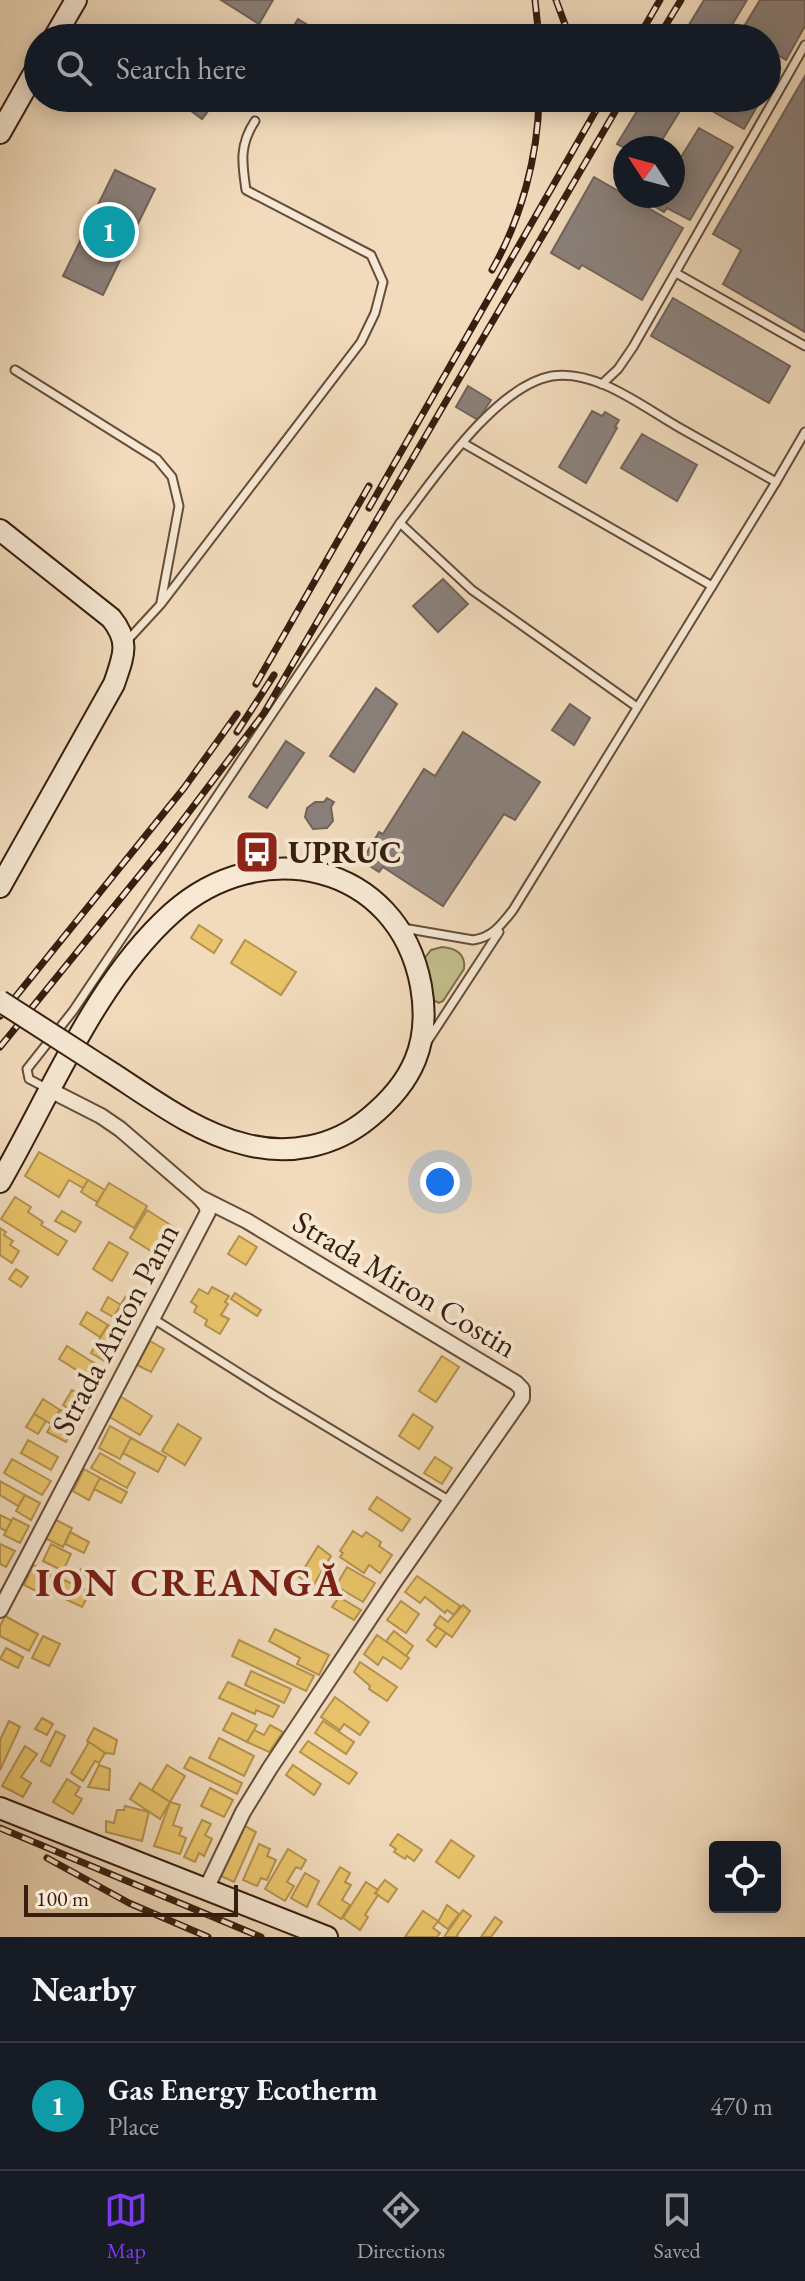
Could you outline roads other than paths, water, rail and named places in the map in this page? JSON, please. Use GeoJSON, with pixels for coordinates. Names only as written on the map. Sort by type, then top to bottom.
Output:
{"type":"FeatureCollection","features":[{"type":"Feature","properties":{"kind":"main road"},"geometry":{"type":"LineString","coordinates":[[62,24],[76,0]]}},
{"type":"Feature","properties":{"kind":"main road"},"geometry":{"type":"LineString","coordinates":[[0,133],[24,91]]}},
{"type":"Feature","properties":{"kind":"main road"},"geometry":{"type":"LineString","coordinates":[[0,530],[111,618],[121,630],[124,644],[114,684],[0,887]]}},
{"type":"Feature","properties":{"kind":"main road"},"geometry":{"type":"LineString","coordinates":[[0,1001],[101,1066],[204,1129],[244,1144],[299,1148],[332,1140],[360,1125],[394,1094],[420,1051],[424,1017],[414,956],[398,927],[382,907],[366,895],[335,877],[318,872],[266,868],[227,878],[190,899],[149,937],[89,1020],[48,1089],[0,1182]]}},
{"type":"Feature","properties":{"kind":"main road"},"geometry":{"type":"LineString","coordinates":[[0,1808],[327,1937]]}},
{"type":"Feature","properties":{"kind":"street","name":"Strada Anton Pann"},"geometry":{"type":"LineString","coordinates":[[0,1610],[208,1212],[199,1197],[120,1129],[48,1089]]}},
{"type":"Feature","properties":{"kind":"street","name":"Strada Miron Costin"},"geometry":{"type":"LineString","coordinates":[[199,1197],[247,1221],[522,1389],[522,1398],[263,1779],[243,1812],[205,1891]]}},
{"type":"Feature","properties":{"kind":"lane"},"geometry":{"type":"LineString","coordinates":[[781,87],[805,45]]}},
{"type":"Feature","properties":{"kind":"lane"},"geometry":{"type":"LineString","coordinates":[[602,384],[618,369],[633,347],[767,112]]}},
{"type":"Feature","properties":{"kind":"lane"},"geometry":{"type":"LineString","coordinates":[[124,644],[161,604],[361,342],[375,313],[383,282],[371,255],[246,190],[241,154],[245,136],[255,121]]}},
{"type":"Feature","properties":{"kind":"lane"},"geometry":{"type":"LineString","coordinates":[[676,273],[805,346]]}},
{"type":"Feature","properties":{"kind":"lane"},"geometry":{"type":"LineString","coordinates":[[15,370],[157,459],[172,477],[179,506],[161,604]]}},
{"type":"Feature","properties":{"kind":"lane"},"geometry":{"type":"LineString","coordinates":[[48,1089],[29,1079],[27,1069],[73,1011],[400,523],[463,443],[504,401],[540,380],[572,375],[602,384],[776,482]]}},
{"type":"Feature","properties":{"kind":"lane"},"geometry":{"type":"LineString","coordinates":[[420,1051],[513,910],[805,432]]}},
{"type":"Feature","properties":{"kind":"lane"},"geometry":{"type":"LineString","coordinates":[[463,443],[712,586]]}},
{"type":"Feature","properties":{"kind":"lane"},"geometry":{"type":"LineString","coordinates":[[400,523],[472,590],[637,707]]}},
{"type":"Feature","properties":{"kind":"lane"},"geometry":{"type":"LineString","coordinates":[[398,927],[473,940],[492,934],[513,910]]}},
{"type":"Feature","properties":{"kind":"lane"},"geometry":{"type":"LineString","coordinates":[[152,1318],[450,1501]]}},
{"type":"Feature","properties":{"kind":"railway"},"geometry":{"type":"LineString","coordinates":[[535,0],[538,24]]}},
{"type":"Feature","properties":{"kind":"railway"},"geometry":{"type":"LineString","coordinates":[[556,0],[565,24]]}},
{"type":"Feature","properties":{"kind":"railway"},"geometry":{"type":"LineString","coordinates":[[646,24],[660,0]]}},
{"type":"Feature","properties":{"kind":"railway"},"geometry":{"type":"LineString","coordinates":[[666,24],[681,0]]}},
{"type":"Feature","properties":{"kind":"railway"},"geometry":{"type":"LineString","coordinates":[[492,270],[511,230],[526,187],[538,112]]}},
{"type":"Feature","properties":{"kind":"railway"},"geometry":{"type":"LineString","coordinates":[[369,508],[595,112]]}},
{"type":"Feature","properties":{"kind":"railway"},"geometry":{"type":"LineString","coordinates":[[0,1047],[164,845],[264,713],[615,112]]}},
{"type":"Feature","properties":{"kind":"railway"},"geometry":{"type":"LineString","coordinates":[[256,684],[369,486]]}},
{"type":"Feature","properties":{"kind":"railway"},"geometry":{"type":"LineString","coordinates":[[237,732],[274,675]]}},
{"type":"Feature","properties":{"kind":"railway"},"geometry":{"type":"LineString","coordinates":[[0,1016],[184,788],[237,714]]}},
{"type":"Feature","properties":{"kind":"railway"},"geometry":{"type":"LineString","coordinates":[[0,1828],[261,1937]]}},
{"type":"Feature","properties":{"kind":"railway"},"geometry":{"type":"LineString","coordinates":[[47,1858],[129,1903],[208,1937]]}},
{"type":"Feature","properties":{"kind":"place","name":"Gas Energy Ecotherm"},"geometry":{"type":"Point","coordinates":[109,232]}},
{"type":"Feature","properties":{"kind":"place","name":"UPRUC"},"geometry":{"type":"Point","coordinates":[257,852]}},
{"type":"Feature","properties":{"kind":"district","name":"ION CREANGĂ"},"geometry":{"type":"Point","coordinates":[190,1582]}}]}
